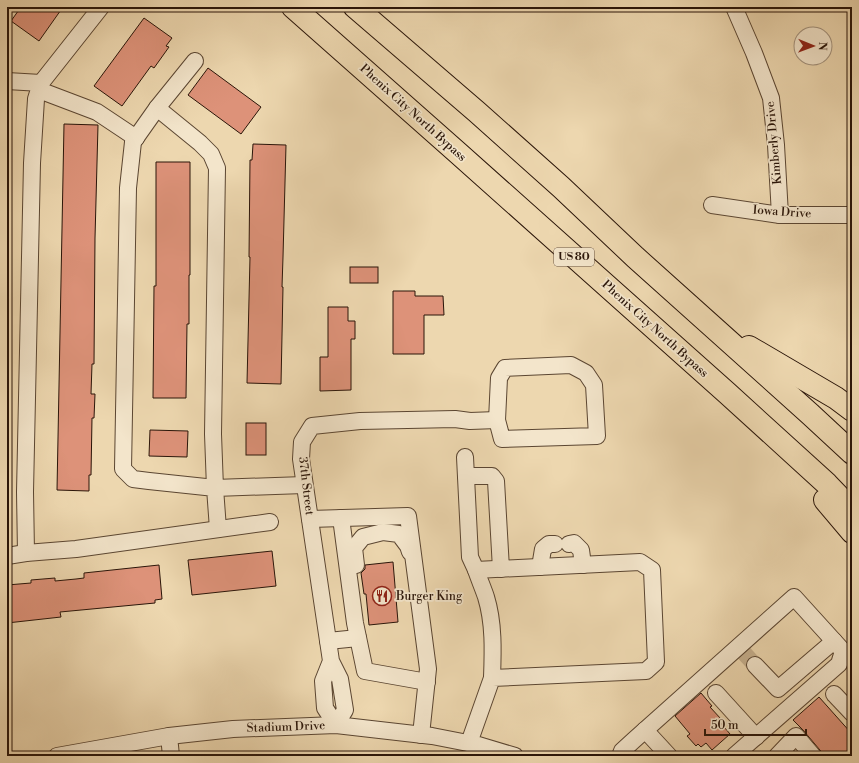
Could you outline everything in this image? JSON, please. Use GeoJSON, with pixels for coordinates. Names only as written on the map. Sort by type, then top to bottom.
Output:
{"type":"FeatureCollection","features":[{"type":"Feature","properties":{"kind":"highway","name":"Phenix City North Bypass"},"geometry":{"type":"LineString","coordinates":[[293,7],[727,393],[827,484],[852,510]]}},
{"type":"Feature","properties":{"kind":"highway"},"geometry":{"type":"LineString","coordinates":[[354,7],[550,177],[635,257],[852,453]]}},
{"type":"Feature","properties":{"kind":"highway"},"geometry":{"type":"LineString","coordinates":[[710,324],[836,398],[852,410]]}},
{"type":"Feature","properties":{"kind":"highway"},"geometry":{"type":"LineString","coordinates":[[727,393],[824,498],[852,532]]}},
{"type":"Feature","properties":{"kind":"street"},"geometry":{"type":"LineString","coordinates":[[26,553],[25,485],[32,162],[36,99],[40,86],[101,7]]}},
{"type":"Feature","properties":{"kind":"street","name":"Kimberly Drive"},"geometry":{"type":"LineString","coordinates":[[734,7],[754,53],[771,98],[776,145],[780,215]]}},
{"type":"Feature","properties":{"kind":"street"},"geometry":{"type":"LineString","coordinates":[[195,61],[157,108],[133,142],[128,188],[123,469],[134,479],[215,488],[304,485]]}},
{"type":"Feature","properties":{"kind":"street"},"geometry":{"type":"LineString","coordinates":[[7,81],[40,86],[98,112],[136,138]]}},
{"type":"Feature","properties":{"kind":"street"},"geometry":{"type":"LineString","coordinates":[[157,108],[200,143],[211,154],[217,168],[213,434],[218,529]]}},
{"type":"Feature","properties":{"kind":"street","name":"Iowa Drive"},"geometry":{"type":"LineString","coordinates":[[712,205],[780,215],[852,215]]}},
{"type":"Feature","properties":{"kind":"street"},"geometry":{"type":"LineString","coordinates":[[571,365],[586,373],[594,385],[597,436],[502,439],[498,420],[499,378],[505,368],[571,365]]}},
{"type":"Feature","properties":{"kind":"street","name":"37th Street"},"geometry":{"type":"LineString","coordinates":[[336,725],[325,708],[323,681],[331,661],[304,485],[301,459],[302,442],[312,426],[360,421],[455,419],[498,420]]}},
{"type":"Feature","properties":{"kind":"street"},"geometry":{"type":"LineString","coordinates":[[465,457],[470,557],[486,598],[491,620],[493,650],[492,678],[469,743]]}},
{"type":"Feature","properties":{"kind":"street"},"geometry":{"type":"LineString","coordinates":[[466,476],[492,476],[496,480],[501,569]]}},
{"type":"Feature","properties":{"kind":"street"},"geometry":{"type":"LineString","coordinates":[[310,519],[408,516],[428,669],[421,735]]}},
{"type":"Feature","properties":{"kind":"street"},"geometry":{"type":"LineString","coordinates":[[342,518],[357,630],[365,671],[427,682]]}},
{"type":"Feature","properties":{"kind":"street"},"geometry":{"type":"LineString","coordinates":[[7,556],[76,549],[270,522]]}},
{"type":"Feature","properties":{"kind":"street"},"geometry":{"type":"LineString","coordinates":[[357,630],[358,601],[354,548],[363,537],[383,532],[399,534],[408,546],[416,578]]}},
{"type":"Feature","properties":{"kind":"street"},"geometry":{"type":"LineString","coordinates":[[540,567],[543,549],[549,544],[574,544],[581,550],[583,565]]}},
{"type":"Feature","properties":{"kind":"street"},"geometry":{"type":"LineString","coordinates":[[476,570],[640,562],[652,570],[656,662],[646,671],[492,678]]}},
{"type":"Feature","properties":{"kind":"street"},"geometry":{"type":"LineString","coordinates":[[620,756],[622,751],[645,730],[710,687],[746,655],[794,597],[843,651],[839,664],[734,756]]}},
{"type":"Feature","properties":{"kind":"street"},"geometry":{"type":"LineString","coordinates":[[328,641],[357,630]]}},
{"type":"Feature","properties":{"kind":"street"},"geometry":{"type":"LineString","coordinates":[[746,655],[778,689],[834,641]]}},
{"type":"Feature","properties":{"kind":"street"},"geometry":{"type":"LineString","coordinates":[[710,687],[756,737]]}},
{"type":"Feature","properties":{"kind":"street"},"geometry":{"type":"LineString","coordinates":[[834,694],[852,713]]}},
{"type":"Feature","properties":{"kind":"street","name":"Stadium Drive"},"geometry":{"type":"LineString","coordinates":[[58,756],[169,736],[233,730],[336,725],[432,736],[469,743],[515,756]]}},
{"type":"Feature","properties":{"kind":"street"},"geometry":{"type":"LineString","coordinates":[[645,730],[669,756]]}},
{"type":"Feature","properties":{"kind":"street"},"geometry":{"type":"LineString","coordinates":[[169,736],[172,756]]}},
{"type":"Feature","properties":{"kind":"street"},"geometry":{"type":"LineString","coordinates":[[777,756],[796,736],[813,756]]}},
{"type":"Feature","properties":{"kind":"building"},"geometry":{"type":"Polygon","coordinates":[[[21,7],[63,7],[39,41],[11,21],[21,7]]]}},
{"type":"Feature","properties":{"kind":"building"},"geometry":{"type":"Polygon","coordinates":[[[144,18],[172,38],[166,46],[169,47],[154,68],[151,66],[122,106],[94,86],[144,18]]]}},
{"type":"Feature","properties":{"kind":"building"},"geometry":{"type":"Polygon","coordinates":[[[208,68],[261,107],[241,134],[188,95],[208,68]]]}},
{"type":"Feature","properties":{"kind":"building"},"geometry":{"type":"Polygon","coordinates":[[[64,124],[98,125],[94,364],[92,364],[91,394],[95,394],[94,418],[92,418],[91,475],[89,475],[89,491],[57,490],[64,124]]]}},
{"type":"Feature","properties":{"kind":"building"},"geometry":{"type":"Polygon","coordinates":[[[253,144],[286,145],[281,384],[247,383],[250,257],[250,160],[252,160],[253,144]]]}},
{"type":"Feature","properties":{"kind":"building"},"geometry":{"type":"Polygon","coordinates":[[[156,162],[190,162],[190,275],[189,324],[187,324],[186,398],[153,398],[154,286],[156,286],[156,162]]]}},
{"type":"Feature","properties":{"kind":"building"},"geometry":{"type":"Polygon","coordinates":[[[350,267],[378,267],[378,283],[350,283],[350,267]]]}},
{"type":"Feature","properties":{"kind":"building"},"geometry":{"type":"Polygon","coordinates":[[[393,291],[415,291],[415,296],[443,296],[444,315],[424,315],[424,354],[393,354],[393,291]]]}},
{"type":"Feature","properties":{"kind":"building"},"geometry":{"type":"Polygon","coordinates":[[[328,307],[348,307],[348,321],[355,321],[355,339],[351,339],[351,390],[320,391],[320,357],[328,357],[328,307]]]}},
{"type":"Feature","properties":{"kind":"building"},"geometry":{"type":"Polygon","coordinates":[[[246,423],[266,423],[266,455],[246,455],[246,423]]]}},
{"type":"Feature","properties":{"kind":"building"},"geometry":{"type":"Polygon","coordinates":[[[150,430],[188,431],[187,457],[149,456],[150,430]]]}},
{"type":"Feature","properties":{"kind":"building"},"geometry":{"type":"Polygon","coordinates":[[[272,551],[276,586],[192,595],[188,560],[272,551]]]}},
{"type":"Feature","properties":{"kind":"building"},"geometry":{"type":"Polygon","coordinates":[[[393,562],[398,622],[369,625],[366,594],[364,594],[361,573],[365,569],[365,565],[393,562]]]}},
{"type":"Feature","properties":{"kind":"building"},"geometry":{"type":"Polygon","coordinates":[[[159,565],[162,599],[155,600],[155,603],[60,612],[61,617],[7,623],[7,585],[31,583],[31,580],[55,578],[55,581],[84,578],[84,573],[159,565]]]}},
{"type":"Feature","properties":{"kind":"building"},"geometry":{"type":"Polygon","coordinates":[[[701,693],[712,706],[710,707],[721,719],[719,721],[730,734],[712,750],[706,743],[701,747],[698,744],[696,746],[687,736],[690,734],[675,716],[701,693]]]}},
{"type":"Feature","properties":{"kind":"building"},"geometry":{"type":"Polygon","coordinates":[[[819,697],[852,734],[852,756],[825,756],[793,720],[819,697]]]}},
{"type":"Feature","properties":{"kind":"tunnel"},"geometry":{"type":"LineString","coordinates":[[744,653],[755,665]]}},
{"type":"Feature","properties":{"kind":"place","name":"Burger King"},"geometry":{"type":"Point","coordinates":[382,596]}}]}
